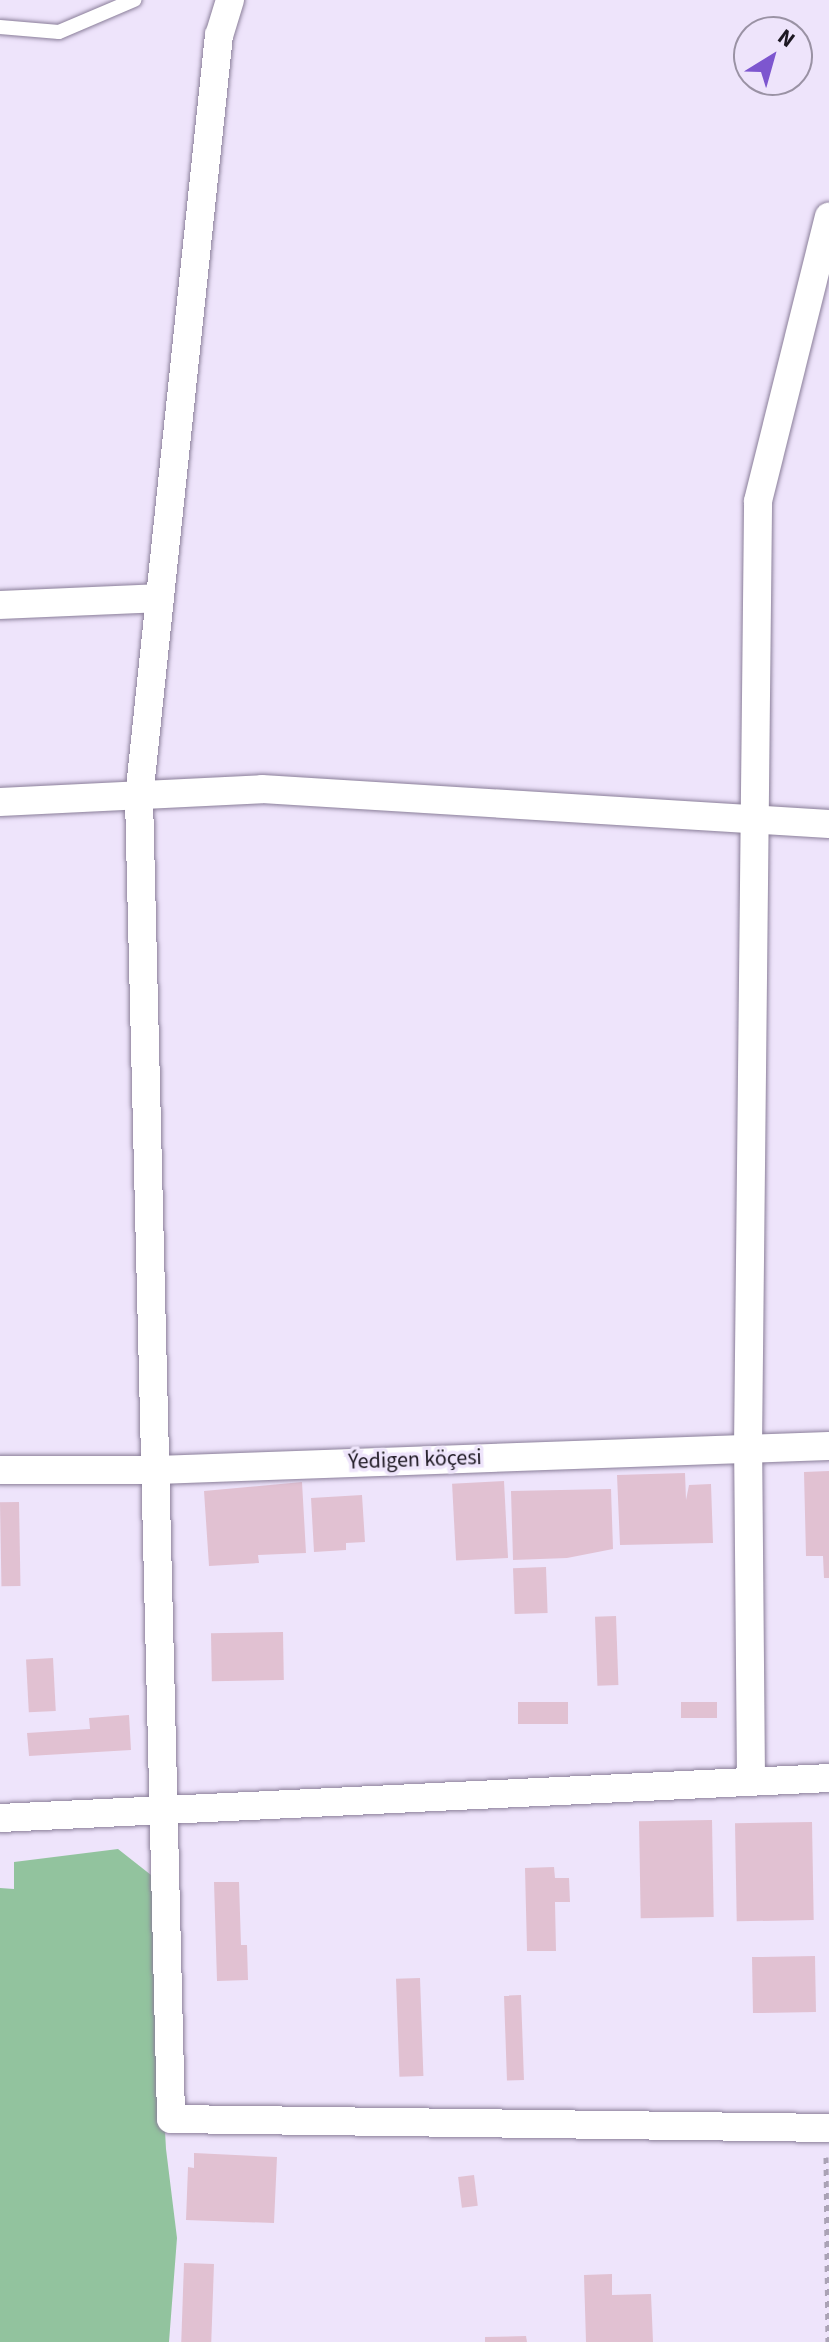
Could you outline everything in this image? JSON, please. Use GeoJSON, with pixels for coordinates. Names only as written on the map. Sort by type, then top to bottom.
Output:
{"type":"FeatureCollection","features":[{"type":"Feature","properties":{"kind":"street"},"geometry":{"type":"LineString","coordinates":[[230,0],[219,35],[139,798],[166,1809],[171,2119],[827,2128]]}},
{"type":"Feature","properties":{"kind":"street"},"geometry":{"type":"LineString","coordinates":[[751,1779],[748,1448],[759,820],[758,501],[829,217]]}},
{"type":"Feature","properties":{"kind":"street"},"geometry":{"type":"LineString","coordinates":[[0,605],[160,598]]}},
{"type":"Feature","properties":{"kind":"street"},"geometry":{"type":"LineString","coordinates":[[0,802],[139,798],[262,789],[829,824]]}},
{"type":"Feature","properties":{"kind":"street","name":"Ýedigen köçesi"},"geometry":{"type":"LineString","coordinates":[[0,1470],[157,1470],[829,1446]]}},
{"type":"Feature","properties":{"kind":"street"},"geometry":{"type":"LineString","coordinates":[[0,1818],[751,1779],[829,1778]]}},
{"type":"Feature","properties":{"kind":"lane"},"geometry":{"type":"LineString","coordinates":[[0,27],[59,32],[134,0]]}},
{"type":"Feature","properties":{"kind":"path"},"geometry":{"type":"LineString","coordinates":[[827,2128],[828,2342]]}},
{"type":"Feature","properties":{"kind":"green space"},"geometry":{"type":"Polygon","coordinates":[[[118,1849],[151,1875],[166,2149],[177,2238],[169,2342],[0,2342],[0,1888],[14,1889],[14,1862],[118,1849]]]}},
{"type":"Feature","properties":{"kind":"building"},"geometry":{"type":"Polygon","coordinates":[[[829,1471],[829,1578],[824,1578],[823,1556],[806,1556],[804,1472],[829,1471]]]}},
{"type":"Feature","properties":{"kind":"building"},"geometry":{"type":"Polygon","coordinates":[[[685,1473],[686,1500],[689,1485],[711,1484],[713,1543],[620,1545],[617,1475],[685,1473]]]}},
{"type":"Feature","properties":{"kind":"building"},"geometry":{"type":"Polygon","coordinates":[[[504,1481],[508,1558],[456,1561],[452,1484],[504,1481]]]}},
{"type":"Feature","properties":{"kind":"building"},"geometry":{"type":"Polygon","coordinates":[[[302,1482],[306,1553],[258,1555],[259,1563],[209,1566],[204,1491],[302,1482]]]}},
{"type":"Feature","properties":{"kind":"building"},"geometry":{"type":"Polygon","coordinates":[[[611,1489],[613,1549],[567,1558],[513,1560],[511,1491],[611,1489]]]}},
{"type":"Feature","properties":{"kind":"building"},"geometry":{"type":"Polygon","coordinates":[[[362,1495],[365,1542],[346,1543],[346,1550],[314,1552],[311,1498],[362,1495]]]}},
{"type":"Feature","properties":{"kind":"building"},"geometry":{"type":"Polygon","coordinates":[[[0,1502],[19,1502],[20,1586],[1,1586],[0,1502]]]}},
{"type":"Feature","properties":{"kind":"building"},"geometry":{"type":"Polygon","coordinates":[[[546,1567],[548,1613],[515,1614],[513,1568],[546,1567]]]}},
{"type":"Feature","properties":{"kind":"building"},"geometry":{"type":"Polygon","coordinates":[[[616,1616],[618,1685],[597,1686],[595,1617],[616,1616]]]}},
{"type":"Feature","properties":{"kind":"building"},"geometry":{"type":"Polygon","coordinates":[[[283,1632],[284,1680],[212,1681],[211,1633],[283,1632]]]}},
{"type":"Feature","properties":{"kind":"building"},"geometry":{"type":"Polygon","coordinates":[[[53,1658],[56,1711],[29,1712],[26,1659],[53,1658]]]}},
{"type":"Feature","properties":{"kind":"building"},"geometry":{"type":"Polygon","coordinates":[[[518,1702],[568,1702],[568,1724],[518,1724],[518,1702]]]}},
{"type":"Feature","properties":{"kind":"building"},"geometry":{"type":"Polygon","coordinates":[[[681,1702],[717,1702],[717,1718],[681,1718],[681,1702]]]}},
{"type":"Feature","properties":{"kind":"building"},"geometry":{"type":"Polygon","coordinates":[[[129,1715],[131,1750],[29,1756],[27,1733],[90,1729],[89,1718],[129,1715]]]}},
{"type":"Feature","properties":{"kind":"building"},"geometry":{"type":"Polygon","coordinates":[[[712,1820],[714,1917],[641,1918],[639,1821],[712,1820]]]}},
{"type":"Feature","properties":{"kind":"building"},"geometry":{"type":"Polygon","coordinates":[[[812,1822],[814,1920],[737,1921],[735,1823],[812,1822]]]}},
{"type":"Feature","properties":{"kind":"building"},"geometry":{"type":"Polygon","coordinates":[[[554,1867],[555,1878],[569,1878],[570,1902],[555,1902],[556,1951],[527,1951],[525,1868],[554,1867]]]}},
{"type":"Feature","properties":{"kind":"building"},"geometry":{"type":"Polygon","coordinates":[[[214,1882],[239,1882],[241,1945],[247,1945],[248,1980],[217,1981],[214,1882]]]}},
{"type":"Feature","properties":{"kind":"building"},"geometry":{"type":"Polygon","coordinates":[[[815,1956],[816,2012],[753,2013],[752,1957],[815,1956]]]}},
{"type":"Feature","properties":{"kind":"building"},"geometry":{"type":"Polygon","coordinates":[[[420,1978],[423,2076],[399,2077],[396,1979],[420,1978]]]}},
{"type":"Feature","properties":{"kind":"building"},"geometry":{"type":"Polygon","coordinates":[[[521,1995],[524,2080],[507,2081],[504,1996],[521,1995]]]}},
{"type":"Feature","properties":{"kind":"building"},"geometry":{"type":"Polygon","coordinates":[[[194,2153],[277,2157],[274,2223],[186,2220],[188,2167],[194,2168],[194,2153]]]}},
{"type":"Feature","properties":{"kind":"building"},"geometry":{"type":"Polygon","coordinates":[[[474,2175],[478,2206],[462,2208],[458,2177],[474,2175]]]}},
{"type":"Feature","properties":{"kind":"building"},"geometry":{"type":"Polygon","coordinates":[[[184,2263],[214,2264],[211,2342],[181,2342],[184,2263]]]}},
{"type":"Feature","properties":{"kind":"building"},"geometry":{"type":"Polygon","coordinates":[[[612,2274],[612,2295],[651,2294],[653,2342],[586,2342],[584,2275],[612,2274]]]}},
{"type":"Feature","properties":{"kind":"building"},"geometry":{"type":"Polygon","coordinates":[[[526,2336],[527,2342],[485,2342],[485,2337],[526,2336]]]}}]}
